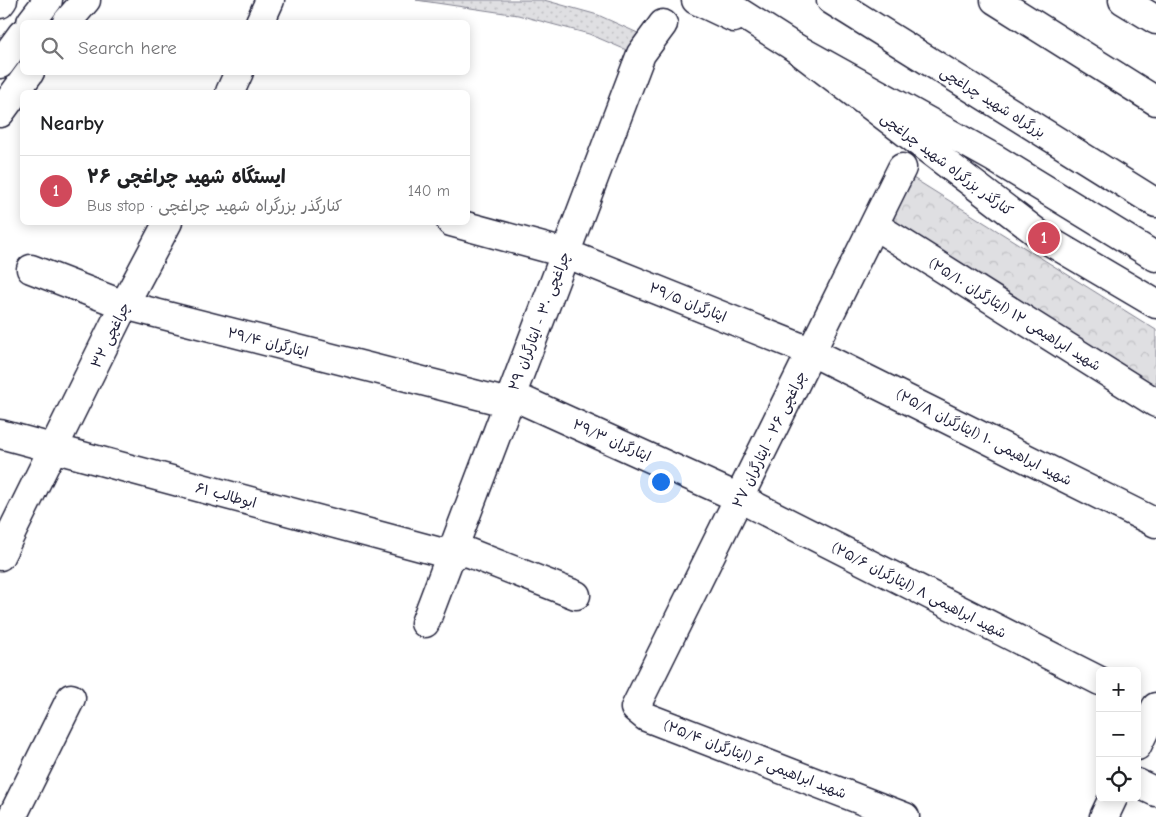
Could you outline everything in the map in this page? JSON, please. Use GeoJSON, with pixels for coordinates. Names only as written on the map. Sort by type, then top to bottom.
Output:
{"type":"FeatureCollection","features":[{"type":"Feature","properties":{"kind":"main road"},"geometry":{"type":"LineString","coordinates":[[0,4],[3,0]]}},
{"type":"Feature","properties":{"kind":"main road"},"geometry":{"type":"LineString","coordinates":[[33,20],[48,0]]}},
{"type":"Feature","properties":{"kind":"main road"},"geometry":{"type":"LineString","coordinates":[[69,20],[86,0]]}},
{"type":"Feature","properties":{"kind":"main road"},"geometry":{"type":"LineString","coordinates":[[261,20],[270,0]]}},
{"type":"Feature","properties":{"kind":"main road"},"geometry":{"type":"LineString","coordinates":[[696,0],[794,46]]}},
{"type":"Feature","properties":{"kind":"main road"},"geometry":{"type":"LineString","coordinates":[[720,0],[794,46],[994,158],[1156,257]]}},
{"type":"Feature","properties":{"kind":"main road","name":"بزرگراه شهید چراغچی"},"geometry":{"type":"LineString","coordinates":[[830,0],[1156,203]]}},
{"type":"Feature","properties":{"kind":"main road"},"geometry":{"type":"LineString","coordinates":[[994,0],[1156,101]]}},
{"type":"Feature","properties":{"kind":"main road"},"geometry":{"type":"LineString","coordinates":[[1123,0],[1156,20]]}},
{"type":"Feature","properties":{"kind":"main road","name":"چراغچی ۳۰ - ایثارگران ۲۹"},"geometry":{"type":"LineString","coordinates":[[425,623],[641,54],[663,24]]}},
{"type":"Feature","properties":{"kind":"main road"},"geometry":{"type":"LineString","coordinates":[[0,64],[20,37]]}},
{"type":"Feature","properties":{"kind":"main road","name":"کنارگذر بزرگراه شهید چراغچی"},"geometry":{"type":"LineString","coordinates":[[794,46],[1044,238],[1156,304]]}},
{"type":"Feature","properties":{"kind":"main road"},"geometry":{"type":"LineString","coordinates":[[0,113],[28,75]]}},
{"type":"Feature","properties":{"kind":"main road"},"geometry":{"type":"LineString","coordinates":[[231,90],[238,75]]}},
{"type":"Feature","properties":{"kind":"main road","name":"چراغچی ۲۶ - ایثارگران ۲۷"},"geometry":{"type":"LineString","coordinates":[[635,708],[902,168]]}},
{"type":"Feature","properties":{"kind":"main road","name":"چراغچی ۳۲"},"geometry":{"type":"LineString","coordinates":[[0,556],[124,305],[166,225]]}},
{"type":"Feature","properties":{"kind":"main road","name":"ایثارگران ۲۹/۵"},"geometry":{"type":"LineString","coordinates":[[462,225],[565,253],[812,352]]}},
{"type":"Feature","properties":{"kind":"main road","name":"شهید ابراهیمی ۱۲ (ایثارگران ۲۵/۱۰)"},"geometry":{"type":"LineString","coordinates":[[874,226],[1156,403]]}},
{"type":"Feature","properties":{"kind":"main road","name":"ایثارگران ۲۹/۴"},"geometry":{"type":"LineString","coordinates":[[31,269],[124,305],[510,399]]}},
{"type":"Feature","properties":{"kind":"main road","name":"شهید ابراهیمی ۱۰ (ایثارگران ۲۵/۸)"},"geometry":{"type":"LineString","coordinates":[[812,352],[1156,523]]}},
{"type":"Feature","properties":{"kind":"main road","name":"ایثارگران ۲۹/۳"},"geometry":{"type":"LineString","coordinates":[[510,399],[739,498]]}},
{"type":"Feature","properties":{"kind":"main road","name":"ابوطالب ۶۱"},"geometry":{"type":"LineString","coordinates":[[0,434],[451,555],[467,552],[576,595]]}},
{"type":"Feature","properties":{"kind":"main road","name":"شهید ابراهیمی ۸ (ایثارگران ۲۵/۶)"},"geometry":{"type":"LineString","coordinates":[[739,498],[1096,679]]}},
{"type":"Feature","properties":{"kind":"main road"},"geometry":{"type":"LineString","coordinates":[[12,817],[71,698]]}},
{"type":"Feature","properties":{"kind":"main road"},"geometry":{"type":"LineString","coordinates":[[1141,733],[1149,706]]}},
{"type":"Feature","properties":{"kind":"main road","name":"شهید ابراهیمی ۶ (ایثارگران ۲۵/۴)"},"geometry":{"type":"LineString","coordinates":[[635,708],[646,717],[905,817]]}},
{"type":"Feature","properties":{"kind":"main road"},"geometry":{"type":"LineString","coordinates":[[1141,785],[1156,792]]}},
{"type":"Feature","properties":{"kind":"main road"},"geometry":{"type":"LineString","coordinates":[[1104,817],[1111,802]]}},
{"type":"Feature","properties":{"kind":"green space"},"geometry":{"type":"Polygon","coordinates":[[[416,0],[544,0],[598,15],[640,34],[631,52],[589,34],[518,15],[416,0]]]}},
{"type":"Feature","properties":{"kind":"green space"},"geometry":{"type":"Polygon","coordinates":[[[913,178],[1156,330],[1156,392],[887,225],[913,178]]]}},
{"type":"Feature","properties":{"kind":"place","name":"ایستگاه شهید چراغچی ۲۶"},"geometry":{"type":"Point","coordinates":[1044,238]}}]}
